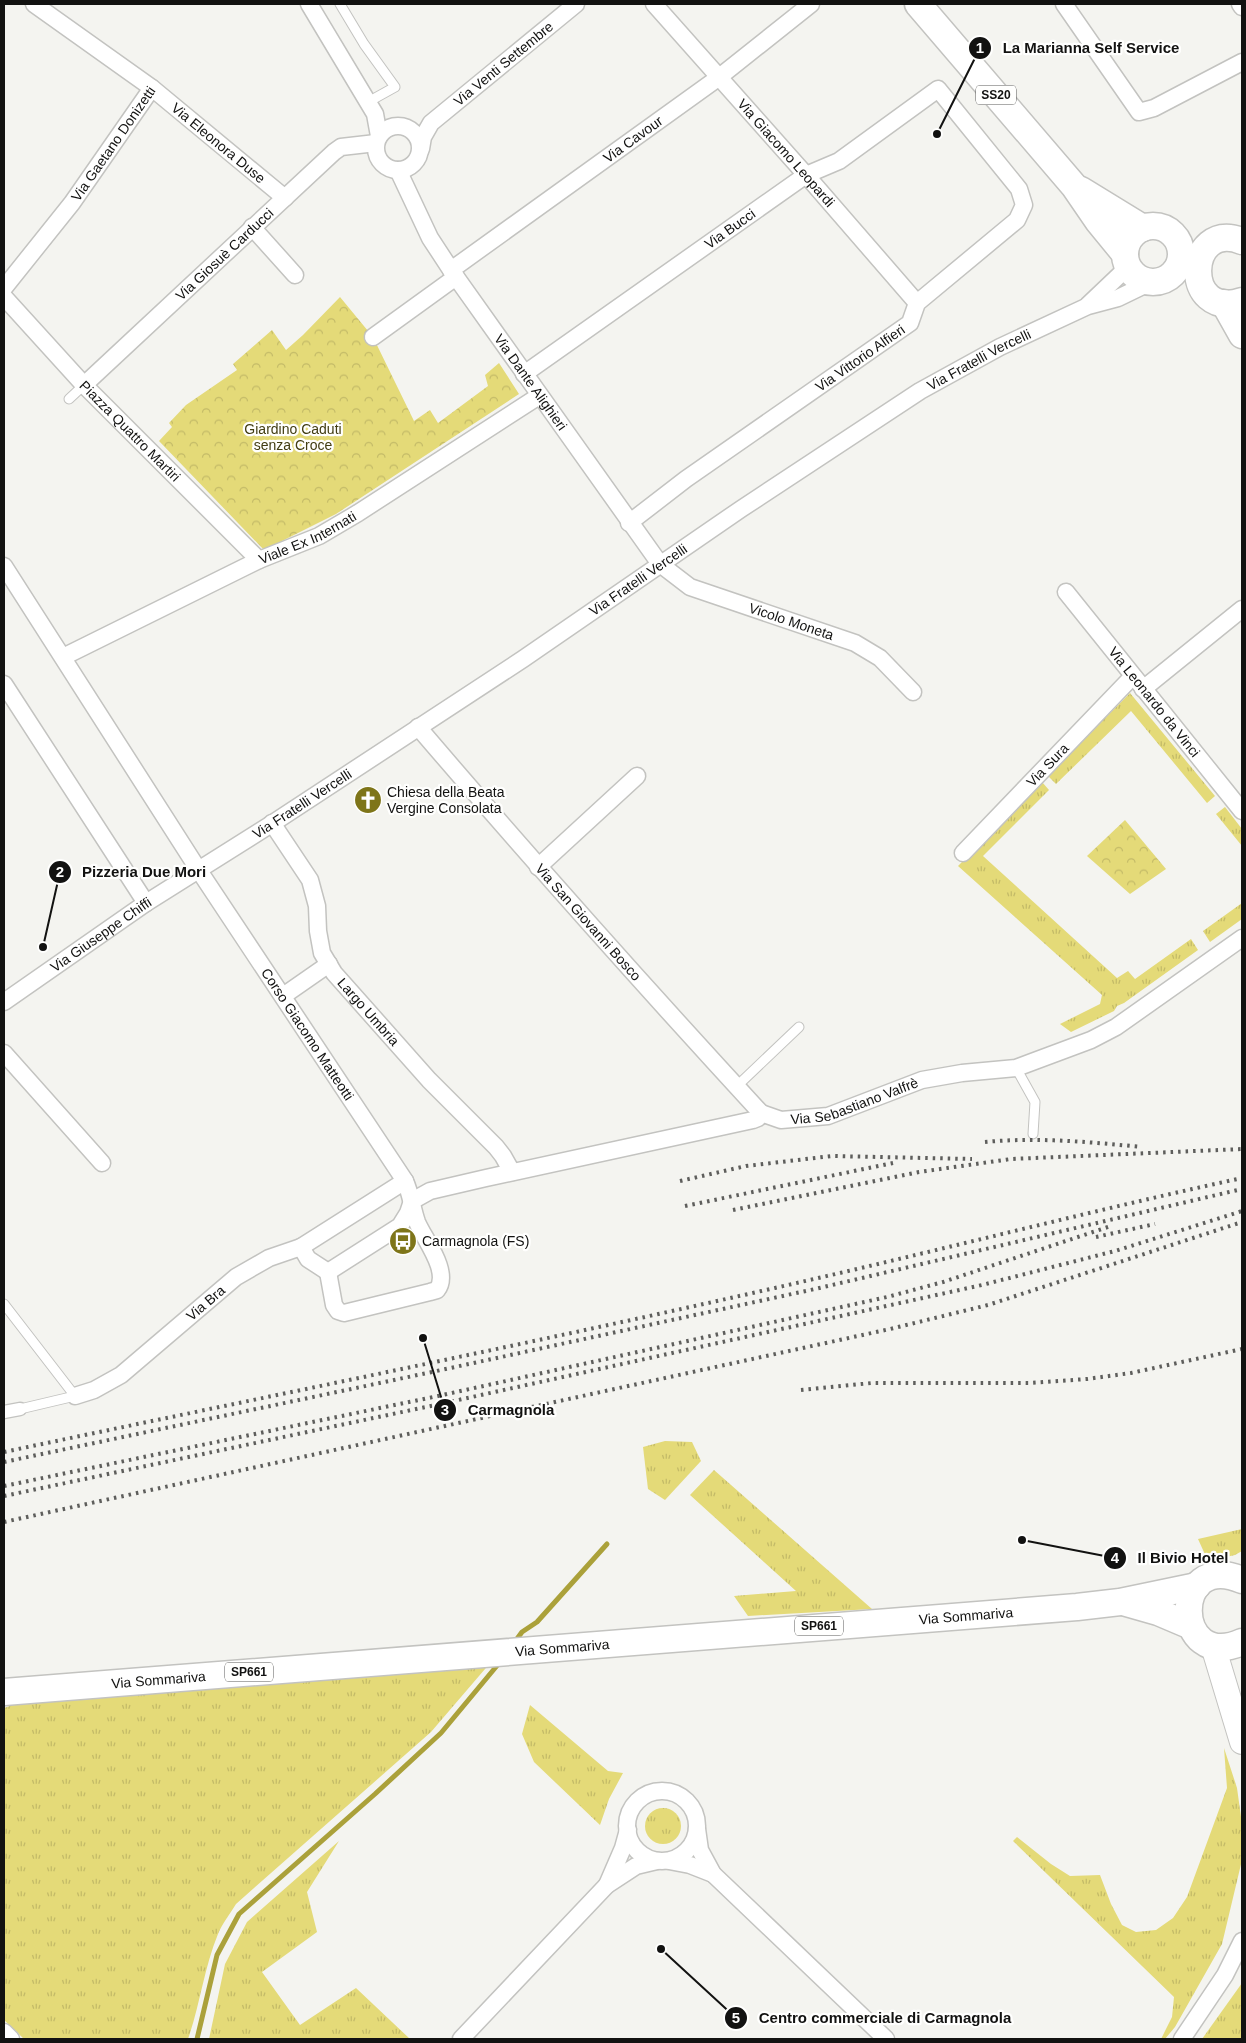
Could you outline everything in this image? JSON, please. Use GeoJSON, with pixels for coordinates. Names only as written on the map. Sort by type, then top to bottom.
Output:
{"type":"FeatureCollection","features":[{"type":"Feature","properties":{"kind":"main road","name":"SS20"},"geometry":{"type":"LineString","coordinates":[[918,4],[1074,186],[1127,260]]}},
{"type":"Feature","properties":{"kind":"main road","name":"SS20"},"geometry":{"type":"LineString","coordinates":[[1074,186],[1143,228]]}},
{"type":"Feature","properties":{"kind":"main road"},"geometry":{"type":"LineString","coordinates":[[1159,280],[1175,272],[1181,255],[1180,246],[1176,238],[1161,227],[1143,228],[1130,238],[1127,260],[1141,280],[1159,280],[1190,280],[1199,284]]}},
{"type":"Feature","properties":{"kind":"main road"},"geometry":{"type":"LineString","coordinates":[[1176,238],[1231,239]]}},
{"type":"Feature","properties":{"kind":"main road"},"geometry":{"type":"LineString","coordinates":[[1231,239],[1202,253],[1198,263],[1197,274],[1199,284],[1205,293],[1214,300],[1233,302],[1242,335]]}},
{"type":"Feature","properties":{"kind":"main road","name":"SP661"},"geometry":{"type":"LineString","coordinates":[[1197,1586],[1213,1576],[1239,1575]]}},
{"type":"Feature","properties":{"kind":"main road"},"geometry":{"type":"LineString","coordinates":[[1197,1586],[1191,1595],[1188,1605],[1188,1616],[1196,1635],[1213,1646],[1234,1646],[1242,1642]]}},
{"type":"Feature","properties":{"kind":"main road","name":"Via Sommariva"},"geometry":{"type":"LineString","coordinates":[[4,1692],[1077,1607],[1120,1602],[1197,1586]]}},
{"type":"Feature","properties":{"kind":"main road","name":"Via Sommariva"},"geometry":{"type":"LineString","coordinates":[[1120,1602],[1158,1612],[1191,1626]]}},
{"type":"Feature","properties":{"kind":"main road"},"geometry":{"type":"LineString","coordinates":[[1213,1646],[1242,1742]]}},
{"type":"Feature","properties":{"kind":"street","name":"Via Gaetano Donizetti"},"geometry":{"type":"LineString","coordinates":[[4,288],[72,203],[152,88],[34,4]]}},
{"type":"Feature","properties":{"kind":"street"},"geometry":{"type":"LineString","coordinates":[[309,4],[372,108],[378,140],[378,159],[384,165],[406,167],[419,157],[421,149],[415,133],[372,108]]}},
{"type":"Feature","properties":{"kind":"street","name":"Via Venti Settembre"},"geometry":{"type":"LineString","coordinates":[[421,149],[423,137],[431,123],[576,4]]}},
{"type":"Feature","properties":{"kind":"street","name":"Via Giacomo Leopardi"},"geometry":{"type":"LineString","coordinates":[[654,4],[806,175],[916,303]]}},
{"type":"Feature","properties":{"kind":"street","name":"Via Cavour"},"geometry":{"type":"LineString","coordinates":[[373,336],[453,274],[718,78],[811,4]]}},
{"type":"Feature","properties":{"kind":"street"},"geometry":{"type":"LineString","coordinates":[[1064,4],[1139,112],[1154,108],[1242,62]]}},
{"type":"Feature","properties":{"kind":"street","name":"Via Eleonora Duse"},"geometry":{"type":"LineString","coordinates":[[152,88],[284,198]]}},
{"type":"Feature","properties":{"kind":"street","name":"Via Bucci"},"geometry":{"type":"LineString","coordinates":[[524,374],[806,175],[839,161],[938,89]]}},
{"type":"Feature","properties":{"kind":"street","name":"Via Vittorio Alfieri"},"geometry":{"type":"LineString","coordinates":[[629,523],[686,479],[910,323],[916,303],[1017,220],[1024,205],[1019,189],[938,89]]}},
{"type":"Feature","properties":{"kind":"street"},"geometry":{"type":"LineString","coordinates":[[378,140],[384,130],[400,126],[431,123]]}},
{"type":"Feature","properties":{"kind":"street","name":"Via Giosuè Carducci"},"geometry":{"type":"LineString","coordinates":[[84,385],[334,152],[341,147],[378,140]]}},
{"type":"Feature","properties":{"kind":"street","name":"Via Dante Alighieri"},"geometry":{"type":"LineString","coordinates":[[406,167],[411,196],[430,238],[453,274],[660,564]]}},
{"type":"Feature","properties":{"kind":"street"},"geometry":{"type":"LineString","coordinates":[[252,227],[294,275]]}},
{"type":"Feature","properties":{"kind":"street","name":"Via Fratelli Vercelli"},"geometry":{"type":"LineString","coordinates":[[1088,306],[1127,260]]}},
{"type":"Feature","properties":{"kind":"street","name":"Via Fratelli Vercelli"},"geometry":{"type":"LineString","coordinates":[[198,870],[523,659],[660,564],[920,391],[1000,347],[1088,306],[1118,298],[1159,280]]}},
{"type":"Feature","properties":{"kind":"street","name":"Piazza Quattro Martiri"},"geometry":{"type":"LineString","coordinates":[[4,298],[84,385],[259,560]]}},
{"type":"Feature","properties":{"kind":"street","name":"Viale Ex Internati"},"geometry":{"type":"LineString","coordinates":[[63,657],[259,560],[319,536],[358,513],[539,396]]}},
{"type":"Feature","properties":{"kind":"street","name":"Vicolo Moneta"},"geometry":{"type":"LineString","coordinates":[[660,564],[690,587],[855,644],[880,658],[913,692]]}},
{"type":"Feature","properties":{"kind":"street"},"geometry":{"type":"LineString","coordinates":[[4,566],[198,870]]}},
{"type":"Feature","properties":{"kind":"street","name":"Via Leonardo da Vinci"},"geometry":{"type":"LineString","coordinates":[[1066,592],[1242,811]]}},
{"type":"Feature","properties":{"kind":"street","name":"Via Sura"},"geometry":{"type":"LineString","coordinates":[[964,853],[1138,682],[1242,609]]}},
{"type":"Feature","properties":{"kind":"street"},"geometry":{"type":"LineString","coordinates":[[4,684],[146,903]]}},
{"type":"Feature","properties":{"kind":"street","name":"Via San Giovanni Bosco"},"geometry":{"type":"LineString","coordinates":[[418,727],[641,983],[761,1113]]}},
{"type":"Feature","properties":{"kind":"street"},"geometry":{"type":"LineString","coordinates":[[538,867],[637,776]]}},
{"type":"Feature","properties":{"kind":"street","name":"Largo Umbria"},"geometry":{"type":"LineString","coordinates":[[272,823],[310,880],[317,906],[318,931],[322,953],[329,964],[429,1080],[504,1156],[512,1172]]}},
{"type":"Feature","properties":{"kind":"street","name":"Via Giuseppe Chiffi"},"geometry":{"type":"LineString","coordinates":[[4,1002],[146,903],[198,870]]}},
{"type":"Feature","properties":{"kind":"street","name":"Corso Giacomo Matteotti"},"geometry":{"type":"LineString","coordinates":[[198,870],[405,1181],[418,1223],[439,1265],[442,1281],[437,1290],[344,1312],[338,1311],[334,1304],[328,1272]]}},
{"type":"Feature","properties":{"kind":"street","name":"Via Sebastiano Valfrè"},"geometry":{"type":"LineString","coordinates":[[761,1113],[781,1120],[828,1116],[922,1080],[962,1073],[1016,1068],[1091,1040],[1116,1027],[1242,938]]}},
{"type":"Feature","properties":{"kind":"street"},"geometry":{"type":"LineString","coordinates":[[283,996],[329,964]]}},
{"type":"Feature","properties":{"kind":"street"},"geometry":{"type":"LineString","coordinates":[[4,1053],[102,1163]]}},
{"type":"Feature","properties":{"kind":"street"},"geometry":{"type":"LineString","coordinates":[[301,1247],[308,1259],[328,1272],[400,1226],[408,1213],[412,1201],[430,1191],[753,1120],[758,1118],[761,1113]]}},
{"type":"Feature","properties":{"kind":"street","name":"Via Bra"},"geometry":{"type":"LineString","coordinates":[[76,1396],[94,1390],[121,1375],[236,1277],[269,1258],[301,1247],[405,1181]]}},
{"type":"Feature","properties":{"kind":"street","name":"Via Bra"},"geometry":{"type":"LineString","coordinates":[[4,1412],[20,1409]]}},
{"type":"Feature","properties":{"kind":"street"},"geometry":{"type":"LineString","coordinates":[[713,1874],[690,1865],[646,1857],[638,1851],[631,1841],[628,1819],[632,1809],[639,1800],[649,1794],[661,1791],[683,1798],[693,1812],[700,1850],[713,1874],[886,2039]]}},
{"type":"Feature","properties":{"kind":"street"},"geometry":{"type":"LineString","coordinates":[[461,2039],[607,1884],[636,1866],[679,1857],[688,1850],[694,1840],[697,1828]]}},
{"type":"Feature","properties":{"kind":"street"},"geometry":{"type":"LineString","coordinates":[[607,1884],[623,1848],[628,1830]]}},
{"type":"Feature","properties":{"kind":"street"},"geometry":{"type":"LineString","coordinates":[[1182,2039],[1225,1975],[1242,1941]]}},
{"type":"Feature","properties":{"kind":"street"},"geometry":{"type":"LineString","coordinates":[[1225,1975],[1242,1958]]}},
{"type":"Feature","properties":{"kind":"street"},"geometry":{"type":"LineString","coordinates":[[4,2032],[11,2039]]}},
{"type":"Feature","properties":{"kind":"lane"},"geometry":{"type":"LineString","coordinates":[[340,4],[364,44],[395,87],[372,108]]}},
{"type":"Feature","properties":{"kind":"lane"},"geometry":{"type":"LineString","coordinates":[[69,399],[84,385]]}},
{"type":"Feature","properties":{"kind":"lane"},"geometry":{"type":"LineString","coordinates":[[736,1086],[799,1027]]}},
{"type":"Feature","properties":{"kind":"lane"},"geometry":{"type":"LineString","coordinates":[[1016,1068],[1035,1102],[1032,1134]]}},
{"type":"Feature","properties":{"kind":"lane"},"geometry":{"type":"LineString","coordinates":[[4,1304],[76,1396]]}},
{"type":"Feature","properties":{"kind":"lane","name":"Via Bra"},"geometry":{"type":"LineString","coordinates":[[20,1409],[76,1396]]}},
{"type":"Feature","properties":{"kind":"green space","name":"Giardino Caduti senza Croce"},"geometry":{"type":"Polygon","coordinates":[[[340,297],[373,337],[414,421],[430,410],[438,423],[488,386],[485,375],[499,363],[519,394],[336,514],[264,550],[159,441],[172,427],[169,423],[186,405],[237,370],[233,364],[272,330],[286,350],[340,297]]]}},
{"type":"Feature","properties":{"kind":"green space"},"geometry":{"type":"Polygon","coordinates":[[[1130,693],[1215,796],[1207,803],[1131,711],[1056,784],[1048,776],[1130,693]]]}},
{"type":"Feature","properties":{"kind":"green space"},"geometry":{"type":"Polygon","coordinates":[[[1042,782],[1049,790],[983,856],[1117,978],[1128,971],[1135,979],[1191,939],[1198,950],[1124,1003],[1117,1006],[1114,1011],[1071,1032],[1060,1024],[1100,1004],[1102,995],[958,866],[1042,782]]]}},
{"type":"Feature","properties":{"kind":"green space"},"geometry":{"type":"Polygon","coordinates":[[[1225,807],[1242,829],[1242,846],[1216,814],[1225,807]]]}},
{"type":"Feature","properties":{"kind":"green space"},"geometry":{"type":"Polygon","coordinates":[[[1125,820],[1166,869],[1130,894],[1087,856],[1125,820]]]}},
{"type":"Feature","properties":{"kind":"green space"},"geometry":{"type":"Polygon","coordinates":[[[1242,903],[1242,919],[1210,942],[1203,931],[1242,903]]]}},
{"type":"Feature","properties":{"kind":"green space"},"geometry":{"type":"Polygon","coordinates":[[[665,1441],[692,1442],[701,1461],[665,1500],[648,1489],[643,1447],[665,1441]]]}},
{"type":"Feature","properties":{"kind":"green space"},"geometry":{"type":"Polygon","coordinates":[[[714,1470],[872,1609],[748,1616],[734,1596],[796,1591],[690,1495],[714,1470]]]}},
{"type":"Feature","properties":{"kind":"green space"},"geometry":{"type":"Polygon","coordinates":[[[1242,1529],[1242,1551],[1235,1555],[1208,1561],[1198,1539],[1242,1529]]]}},
{"type":"Feature","properties":{"kind":"green space"},"geometry":{"type":"Polygon","coordinates":[[[491,1662],[431,1732],[236,1904],[222,1926],[213,1947],[188,2039],[24,2039],[4,2020],[4,1708],[41,1695],[491,1662]]]}},
{"type":"Feature","properties":{"kind":"green space"},"geometry":{"type":"Polygon","coordinates":[[[530,1705],[608,1771],[623,1773],[609,1799],[600,1825],[534,1762],[522,1734],[530,1705]]]}},
{"type":"Feature","properties":{"kind":"green space"},"geometry":{"type":"Polygon","coordinates":[[[1224,1748],[1237,1788],[1242,1824],[1242,1860],[1222,1944],[1175,2027],[1165,2039],[1161,2039],[1172,2017],[1174,1997],[1013,1841],[1017,1837],[1051,1864],[1070,1876],[1100,1875],[1111,1904],[1122,1925],[1136,1932],[1156,1930],[1173,1918],[1187,1897],[1227,1788],[1224,1748]]]}},
{"type":"Feature","properties":{"kind":"green space"},"geometry":{"type":"Polygon","coordinates":[[[663,1808],[670,1809],[676,1813],[680,1819],[680,1833],[676,1839],[670,1843],[663,1844],[656,1843],[650,1839],[646,1833],[645,1826],[646,1819],[650,1813],[656,1809],[663,1808]]]}},
{"type":"Feature","properties":{"kind":"green space"},"geometry":{"type":"Polygon","coordinates":[[[339,1841],[307,1892],[317,1932],[262,1972],[300,2025],[356,1988],[410,2039],[209,2039],[225,1964],[247,1922],[339,1841]]]}},
{"type":"Feature","properties":{"kind":"green space"},"geometry":{"type":"Polygon","coordinates":[[[1242,1983],[1242,2039],[1202,2039],[1242,1983]]]}},
{"type":"Feature","properties":{"kind":"waterway"},"geometry":{"type":"LineString","coordinates":[[514,1643],[522,1632],[537,1622],[607,1544]]}},
{"type":"Feature","properties":{"kind":"waterway"},"geometry":{"type":"LineString","coordinates":[[197,2039],[217,1955],[239,1914],[441,1733],[500,1662]]}},
{"type":"Feature","properties":{"kind":"railway"},"geometry":{"type":"LineString","coordinates":[[985,1142],[1044,1140],[1142,1147]]}},
{"type":"Feature","properties":{"kind":"railway"},"geometry":{"type":"LineString","coordinates":[[733,1210],[919,1172],[1011,1159],[1242,1149]]}},
{"type":"Feature","properties":{"kind":"railway"},"geometry":{"type":"LineString","coordinates":[[680,1181],[746,1166],[832,1156],[972,1159]]}},
{"type":"Feature","properties":{"kind":"railway"},"geometry":{"type":"LineString","coordinates":[[685,1206],[893,1163]]}},
{"type":"Feature","properties":{"kind":"railway"},"geometry":{"type":"LineString","coordinates":[[4,1452],[713,1302],[1242,1178]]}},
{"type":"Feature","properties":{"kind":"railway"},"geometry":{"type":"LineString","coordinates":[[4,1462],[815,1289],[1242,1189]]}},
{"type":"Feature","properties":{"kind":"railway"},"geometry":{"type":"LineString","coordinates":[[4,1496],[440,1404],[982,1285],[1115,1251],[1242,1211]]}},
{"type":"Feature","properties":{"kind":"railway"},"geometry":{"type":"LineString","coordinates":[[4,1522],[890,1329],[988,1305],[1242,1222]]}},
{"type":"Feature","properties":{"kind":"railway"},"geometry":{"type":"LineString","coordinates":[[1096,1237],[1155,1224]]}},
{"type":"Feature","properties":{"kind":"railway"},"geometry":{"type":"LineString","coordinates":[[4,1486],[438,1396],[887,1297],[943,1282],[1111,1226]]}},
{"type":"Feature","properties":{"kind":"railway"},"geometry":{"type":"LineString","coordinates":[[801,1390],[872,1383],[1029,1383],[1087,1379],[1131,1373],[1242,1349]]}},
{"type":"Feature","properties":{"kind":"place","name":"La Marianna Self Service"},"geometry":{"type":"Point","coordinates":[937,134]}},
{"type":"Feature","properties":{"kind":"place","name":"Chiesa della Beata Vergine Consolata"},"geometry":{"type":"Point","coordinates":[368,800]}},
{"type":"Feature","properties":{"kind":"place","name":"Pizzeria Due Mori"},"geometry":{"type":"Point","coordinates":[43,947]}},
{"type":"Feature","properties":{"kind":"place","name":"Carmagnola (FS)"},"geometry":{"type":"Point","coordinates":[403,1241]}},
{"type":"Feature","properties":{"kind":"place","name":"Carmagnola"},"geometry":{"type":"Point","coordinates":[423,1338]}},
{"type":"Feature","properties":{"kind":"place","name":"Il Bivio Hotel"},"geometry":{"type":"Point","coordinates":[1022,1540]}},
{"type":"Feature","properties":{"kind":"place","name":"Centro commerciale di Carmagnola"},"geometry":{"type":"Point","coordinates":[661,1949]}}]}
